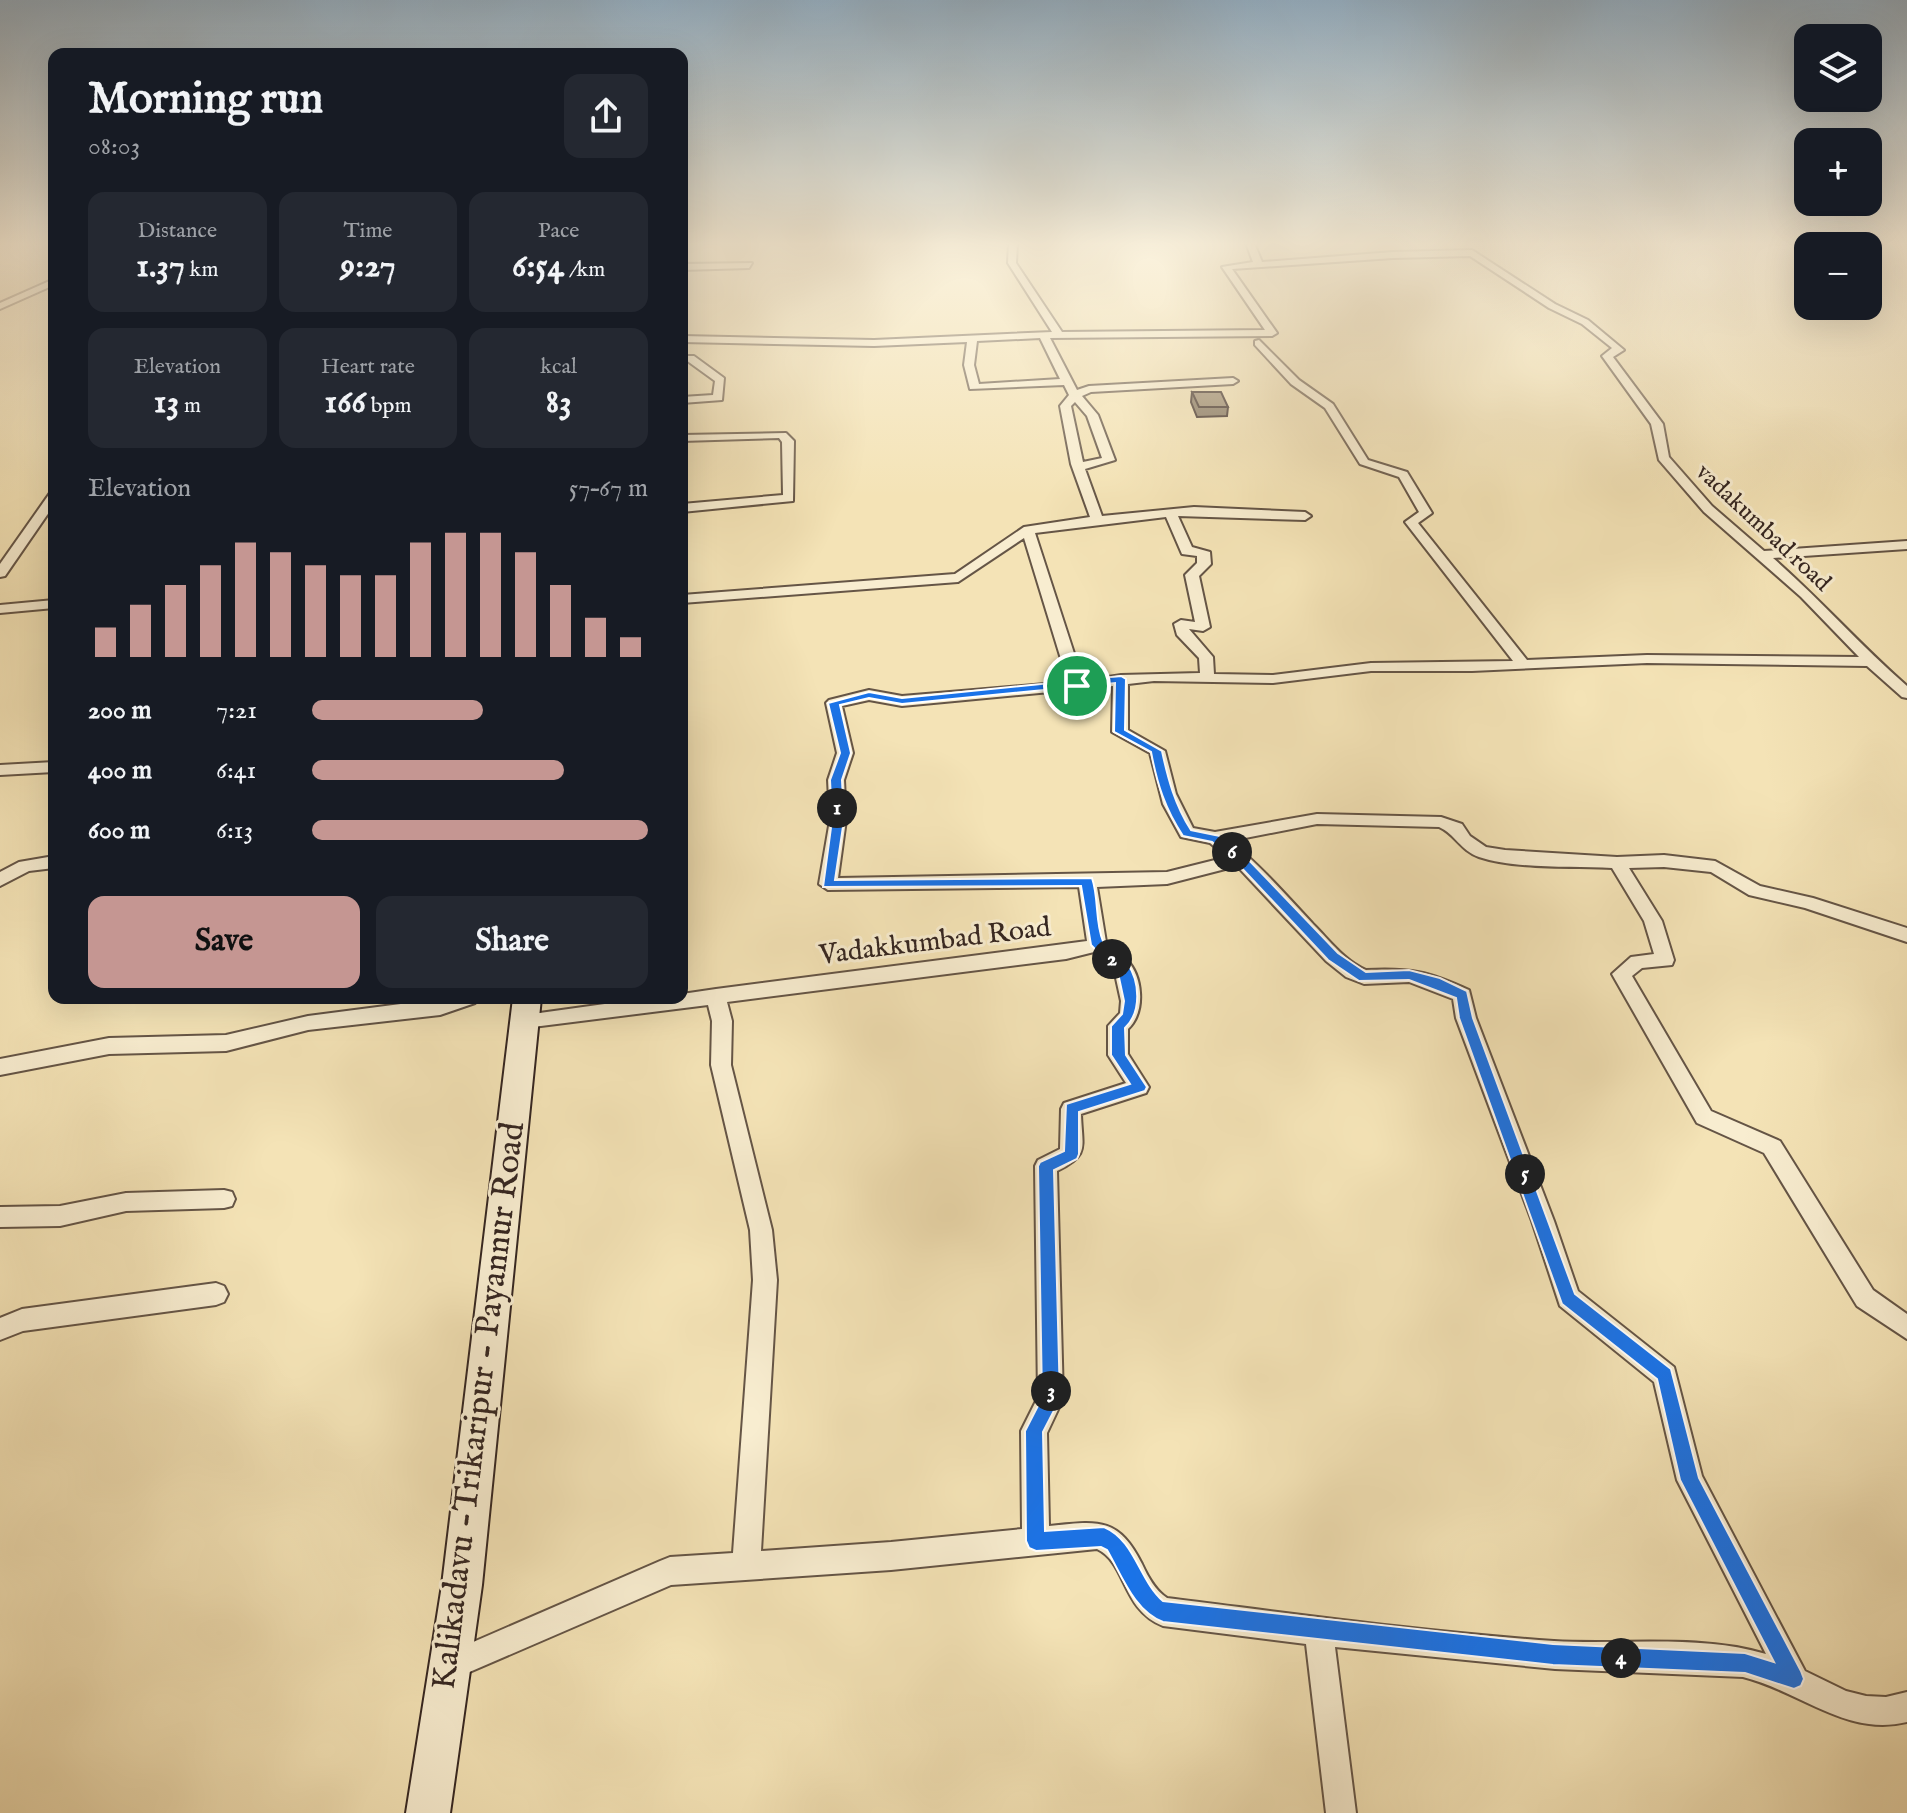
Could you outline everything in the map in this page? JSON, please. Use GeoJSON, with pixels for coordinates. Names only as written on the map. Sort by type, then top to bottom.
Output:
{"type":"FeatureCollection","features":[{"type":"Feature","properties":{"kind":"main road","name":"Kalikadavu -Trikaripur - Payannur Road"},"geometry":{"type":"LineString","coordinates":[[428,1813],[462,1585],[526,1010]]}},
{"type":"Feature","properties":{"kind":"street"},"geometry":{"type":"LineString","coordinates":[[1048,328],[1052,335],[1049,351],[1063,369],[1071,389],[1092,415],[1109,460],[1080,466]]}},
{"type":"Feature","properties":{"kind":"street","name":"vadakumbad road"},"geometry":{"type":"LineString","coordinates":[[1052,335],[1272,333],[1269,328]]}},
{"type":"Feature","properties":{"kind":"street","name":"vadakumbad road"},"geometry":{"type":"LineString","coordinates":[[1592,328],[1619,350],[1607,356],[1657,424],[1663,458],[1708,509],[1806,594],[1871,662],[1907,694]]}},
{"type":"Feature","properties":{"kind":"street"},"geometry":{"type":"LineString","coordinates":[[688,339],[874,343],[1052,335]]}},
{"type":"Feature","properties":{"kind":"street"},"geometry":{"type":"LineString","coordinates":[[973,337],[969,365],[974,387],[1089,389],[1233,381]]}},
{"type":"Feature","properties":{"kind":"street"},"geometry":{"type":"LineString","coordinates":[[1259,343],[1295,382],[1329,406],[1364,462],[1403,475],[1426,513],[1411,522],[1523,664]]}},
{"type":"Feature","properties":{"kind":"street"},"geometry":{"type":"LineString","coordinates":[[688,359],[720,380],[718,398],[688,400]]}},
{"type":"Feature","properties":{"kind":"street"},"geometry":{"type":"LineString","coordinates":[[1071,389],[1065,406],[1085,491],[1097,520]]}},
{"type":"Feature","properties":{"kind":"street"},"geometry":{"type":"LineString","coordinates":[[688,438],[782,435],[788,441],[789,458],[789,498],[688,507]]}},
{"type":"Feature","properties":{"kind":"street"},"geometry":{"type":"LineString","coordinates":[[0,573],[48,505]]}},
{"type":"Feature","properties":{"kind":"street"},"geometry":{"type":"LineString","coordinates":[[1170,513],[1187,551],[1204,552],[1204,564],[1192,575],[1203,627],[1181,624],[1182,632],[1206,657],[1207,673]]}},
{"type":"Feature","properties":{"kind":"street"},"geometry":{"type":"LineString","coordinates":[[688,599],[958,578],[1028,530],[1097,520],[1170,513],[1305,516]]}},
{"type":"Feature","properties":{"kind":"street"},"geometry":{"type":"LineString","coordinates":[[1028,530],[1077,686],[1121,679],[1189,676],[1273,679],[1371,667],[1647,659],[1871,662]]}},
{"type":"Feature","properties":{"kind":"street"},"geometry":{"type":"LineString","coordinates":[[1763,555],[1907,545]]}},
{"type":"Feature","properties":{"kind":"street"},"geometry":{"type":"LineString","coordinates":[[0,609],[48,605]]}},
{"type":"Feature","properties":{"kind":"street"},"geometry":{"type":"LineString","coordinates":[[1121,679],[1120,732],[1157,751],[1162,781],[1175,815],[1187,833],[1215,838],[1317,819],[1441,822],[1456,828],[1464,840],[1481,852],[1505,856],[1617,863],[1664,861],[1715,867],[1755,891],[1807,902],[1907,935]]}},
{"type":"Feature","properties":{"kind":"street","name":"Vadakkumbad Road"},"geometry":{"type":"LineString","coordinates":[[1077,686],[988,691],[902,701],[869,695],[834,703],[845,753],[836,780],[838,820],[828,884],[1087,881]]}},
{"type":"Feature","properties":{"kind":"street"},"geometry":{"type":"LineString","coordinates":[[0,770],[48,767]]}},
{"type":"Feature","properties":{"kind":"street"},"geometry":{"type":"LineString","coordinates":[[1215,838],[1241,859],[1333,956],[1353,972],[1364,977],[1409,975],[1435,982],[1462,995],[1466,1018],[1543,1221],[1568,1298],[1665,1375],[1690,1480],[1794,1679]]}},
{"type":"Feature","properties":{"kind":"street"},"geometry":{"type":"LineString","coordinates":[[1036,1541],[1034,1431],[1051,1399],[1046,1166],[1071,1154],[1071,1109],[1139,1087],[1118,1055],[1118,1026],[1129,1016],[1131,1001],[1125,973],[1121,965],[1097,945],[1087,881],[1167,878],[1241,859]]}},
{"type":"Feature","properties":{"kind":"street"},"geometry":{"type":"LineString","coordinates":[[0,880],[25,866],[48,863]]}},
{"type":"Feature","properties":{"kind":"street"},"geometry":{"type":"LineString","coordinates":[[1617,863],[1649,913],[1662,940],[1665,960],[1638,962],[1621,974],[1704,1117],[1772,1147],[1865,1298],[1907,1328]]}},
{"type":"Feature","properties":{"kind":"street","name":"Vadakkumbad Road"},"geometry":{"type":"LineString","coordinates":[[688,998],[1066,952],[1097,945]]}},
{"type":"Feature","properties":{"kind":"street"},"geometry":{"type":"LineString","coordinates":[[716,996],[722,1021],[721,1065],[761,1230],[765,1280],[746,1566]]}},
{"type":"Feature","properties":{"kind":"street"},"geometry":{"type":"LineString","coordinates":[[0,1067],[109,1046],[226,1043],[308,1023],[440,1008],[451,1004]]}},
{"type":"Feature","properties":{"kind":"street","name":"Vadakkumbad Road"},"geometry":{"type":"LineString","coordinates":[[526,1010],[607,1004]]}},
{"type":"Feature","properties":{"kind":"street"},"geometry":{"type":"LineString","coordinates":[[0,1217],[60,1216],[126,1202],[224,1199]]}},
{"type":"Feature","properties":{"kind":"street"},"geometry":{"type":"LineString","coordinates":[[0,1329],[22,1320],[52,1315],[216,1294]]}},
{"type":"Feature","properties":{"kind":"street"},"geometry":{"type":"LineString","coordinates":[[448,1667],[670,1571],[1104,1537],[1114,1543],[1146,1598],[1154,1608],[1163,1612],[1553,1655],[1745,1663],[1794,1679],[1850,1707],[1887,1715],[1907,1707]]}},
{"type":"Feature","properties":{"kind":"street"},"geometry":{"type":"LineString","coordinates":[[1319,1630],[1341,1813]]}},
{"type":"Feature","properties":{"kind":"building"},"geometry":{"type":"Polygon","coordinates":[[[1192,392],[1221,392],[1228,407],[1199,407],[1192,392]]]}},
{"type":"Feature","properties":{"kind":"route"},"geometry":{"type":"LineString","coordinates":[[1121,679],[1118,706],[1120,732],[1157,751],[1162,781],[1175,815],[1187,833],[1215,838],[1241,859],[1333,956],[1364,977],[1409,975],[1435,982],[1462,995],[1466,1018],[1543,1221],[1568,1298],[1665,1375],[1690,1480],[1794,1679],[1745,1663],[1553,1655],[1163,1612],[1154,1608],[1146,1598],[1114,1543],[1104,1537],[1036,1541],[1034,1431],[1051,1399],[1046,1166],[1071,1154],[1071,1109],[1139,1087],[1118,1055],[1118,1026],[1129,1016],[1131,1001],[1125,973],[1121,965],[1097,945],[1087,881],[828,884],[838,820],[836,780],[845,753],[834,703],[869,695],[902,701],[988,691],[1077,686],[1121,679]]}}]}
